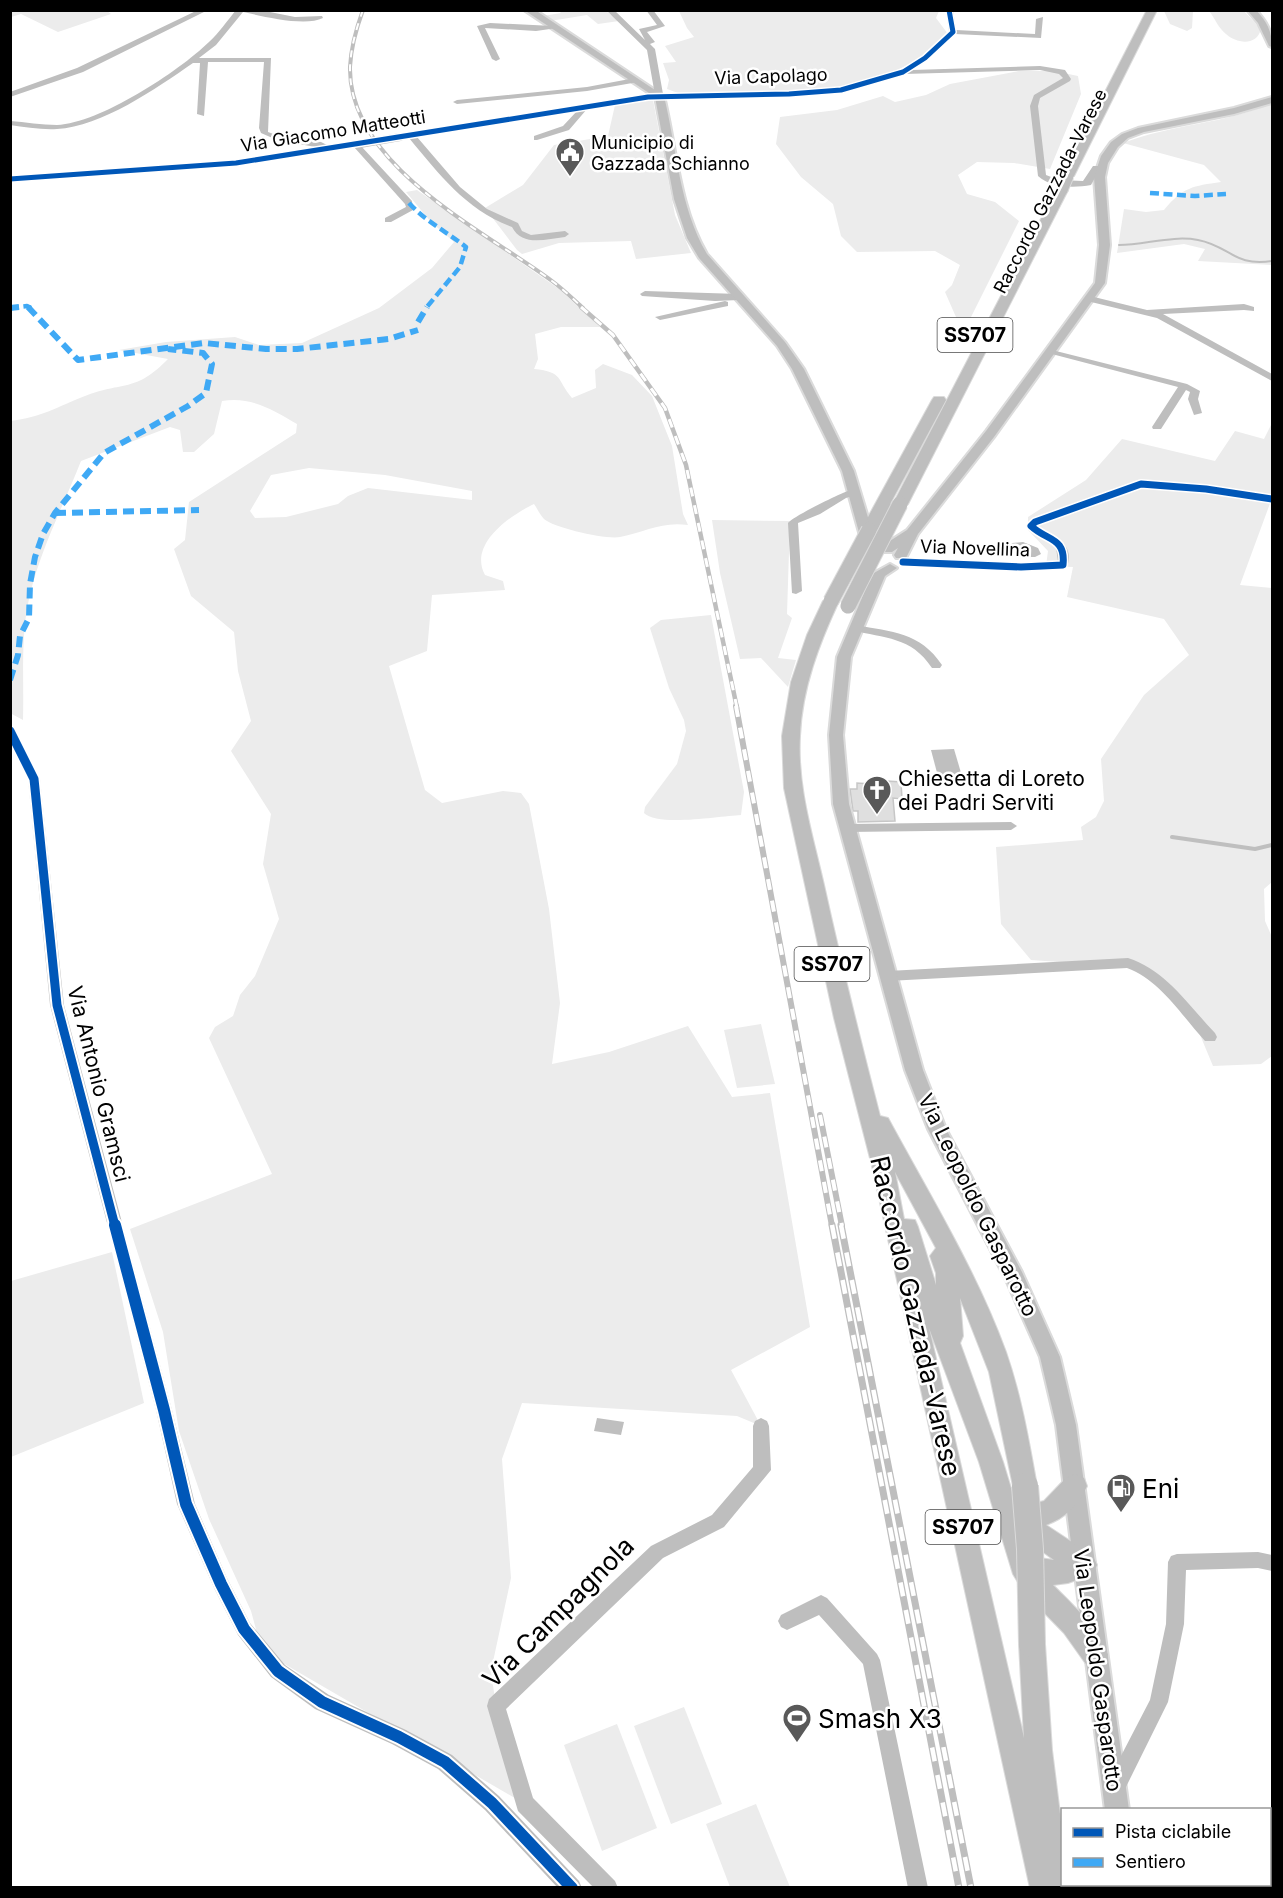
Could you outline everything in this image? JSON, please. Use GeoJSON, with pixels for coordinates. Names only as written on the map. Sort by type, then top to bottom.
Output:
{"type":"FeatureCollection","features":[{"type":"Feature","properties":{"kind":"highway","name":"Raccordo Gazzada-Varese"},"geometry":{"type":"LineString","coordinates":[[1059,182],[1143,10]]}},
{"type":"Feature","properties":{"kind":"highway","name":"Raccordo Gazzada-Varese"},"geometry":{"type":"LineString","coordinates":[[839,603],[867,529],[904,482],[1059,182],[1152,10]]}},
{"type":"Feature","properties":{"kind":"highway","name":"Raccordo Gazzada-Varese"},"geometry":{"type":"LineString","coordinates":[[904,482],[900,504],[839,603],[815,635],[799,682],[791,736],[794,788],[844,1018],[866,1097],[887,1155],[893,1219],[1044,1887]]}},
{"type":"Feature","properties":{"kind":"highway","name":"Raccordo Gazzada-Varese"},"geometry":{"type":"LineString","coordinates":[[867,529],[900,504]]}},
{"type":"Feature","properties":{"kind":"highway","name":"Raccordo Gazzada-Varese"},"geometry":{"type":"LineString","coordinates":[[887,1155],[931,1218],[988,1336],[1000,1370],[1013,1421],[1024,1486],[1030,1549],[1038,1750],[1056,1887]]}},
{"type":"Feature","properties":{"kind":"highway"},"geometry":{"type":"LineString","coordinates":[[887,1155],[901,1210],[934,1314],[949,1345],[991,1462],[1022,1565],[1033,1583],[1073,1624],[1095,1655]]}},
{"type":"Feature","properties":{"kind":"highway"},"geometry":{"type":"LineString","coordinates":[[991,1462],[1024,1517],[1040,1537],[1084,1565]]}},
{"type":"Feature","properties":{"kind":"highway"},"geometry":{"type":"LineString","coordinates":[[1024,1517],[1036,1518],[1047,1514],[1063,1502],[1075,1486]]}},
{"type":"Feature","properties":{"kind":"highway"},"geometry":{"type":"LineString","coordinates":[[1022,1565],[1034,1572],[1044,1574],[1060,1573],[1084,1565]]}},
{"type":"Feature","properties":{"kind":"main road"},"geometry":{"type":"LineString","coordinates":[[528,10],[659,96],[682,211],[692,241],[740,299],[782,344],[798,369],[832,435],[867,529],[886,560]]}},
{"type":"Feature","properties":{"kind":"main road"},"geometry":{"type":"LineString","coordinates":[[1251,10],[1262,22],[1272,44]]}},
{"type":"Feature","properties":{"kind":"main road"},"geometry":{"type":"LineString","coordinates":[[1105,162],[1116,142],[1136,132],[1242,109],[1272,100]]}},
{"type":"Feature","properties":{"kind":"main road","name":"Via Leopoldo Gasparotto"},"geometry":{"type":"LineString","coordinates":[[1105,162],[1099,183],[1106,245],[1105,265],[1100,283],[912,533],[886,560],[844,657],[836,735],[841,804],[914,1070],[937,1129],[1015,1278],[1050,1357],[1066,1425],[1116,1800]]}},
{"type":"Feature","properties":{"kind":"street"},"geometry":{"type":"LineString","coordinates":[[10,95],[80,70],[205,10]]}},
{"type":"Feature","properties":{"kind":"street"},"geometry":{"type":"LineString","coordinates":[[10,123],[56,127],[76,124],[120,106],[165,80],[191,61],[213,43],[240,10]]}},
{"type":"Feature","properties":{"kind":"street"},"geometry":{"type":"LineString","coordinates":[[245,10],[294,19],[319,18]]}},
{"type":"Feature","properties":{"kind":"street"},"geometry":{"type":"LineString","coordinates":[[609,10],[651,49]]}},
{"type":"Feature","properties":{"kind":"street"},"geometry":{"type":"LineString","coordinates":[[622,10],[624,22]]}},
{"type":"Feature","properties":{"kind":"street"},"geometry":{"type":"LineString","coordinates":[[649,10],[661,26],[642,31],[653,43],[651,49],[659,96]]}},
{"type":"Feature","properties":{"kind":"street"},"geometry":{"type":"LineString","coordinates":[[949,10],[953,32],[1038,36],[1040,19]]}},
{"type":"Feature","properties":{"kind":"street"},"geometry":{"type":"LineString","coordinates":[[496,59],[481,26],[505,24],[553,28]]}},
{"type":"Feature","properties":{"kind":"street","name":"Via Capolago"},"geometry":{"type":"LineString","coordinates":[[903,72],[925,58],[953,32]]}},
{"type":"Feature","properties":{"kind":"street"},"geometry":{"type":"LineString","coordinates":[[191,61],[262,58],[268,60],[262,128],[265,133],[277,138],[321,144],[327,149]]}},
{"type":"Feature","properties":{"kind":"street"},"geometry":{"type":"LineString","coordinates":[[201,114],[204,60]]}},
{"type":"Feature","properties":{"kind":"street","name":"Via Capolago"},"geometry":{"type":"LineString","coordinates":[[659,96],[817,93],[842,90],[903,72],[1054,69],[1066,75],[1067,80],[1037,97],[1034,106],[1042,176],[1048,180],[1080,185],[1088,183],[1096,168],[1105,162]]}},
{"type":"Feature","properties":{"kind":"street"},"geometry":{"type":"LineString","coordinates":[[458,102],[587,89],[635,80]]}},
{"type":"Feature","properties":{"kind":"street","name":"Via Giacomo Matteotti"},"geometry":{"type":"LineString","coordinates":[[10,179],[206,166],[400,138],[659,96]]}},
{"type":"Feature","properties":{"kind":"street"},"geometry":{"type":"LineString","coordinates":[[537,138],[566,128],[584,108]]}},
{"type":"Feature","properties":{"kind":"street","name":"Via Giacomo Matteotti"},"geometry":{"type":"LineString","coordinates":[[412,136],[471,202],[491,216],[514,225],[519,233],[530,238],[565,234]]}},
{"type":"Feature","properties":{"kind":"street"},"geometry":{"type":"LineString","coordinates":[[357,144],[410,203],[410,208],[388,220]]}},
{"type":"Feature","properties":{"kind":"street"},"geometry":{"type":"LineString","coordinates":[[645,294],[677,293],[740,299]]}},
{"type":"Feature","properties":{"kind":"street"},"geometry":{"type":"LineString","coordinates":[[660,317],[740,299]]}},
{"type":"Feature","properties":{"kind":"street"},"geometry":{"type":"LineString","coordinates":[[1090,299],[1160,316],[1272,378]]}},
{"type":"Feature","properties":{"kind":"street"},"geometry":{"type":"LineString","coordinates":[[1145,312],[1244,307],[1251,309]]}},
{"type":"Feature","properties":{"kind":"street"},"geometry":{"type":"LineString","coordinates":[[1051,351],[1184,386],[1195,391],[1193,399],[1197,412]]}},
{"type":"Feature","properties":{"kind":"street"},"geometry":{"type":"LineString","coordinates":[[1157,427],[1184,386]]}},
{"type":"Feature","properties":{"kind":"street","name":"Via Novellina"},"geometry":{"type":"LineString","coordinates":[[886,560],[1056,567],[1063,565],[1065,552],[1062,546],[1031,526],[1035,522],[1142,484],[1206,489],[1272,500]]}},
{"type":"Feature","properties":{"kind":"street"},"geometry":{"type":"LineString","coordinates":[[796,591],[793,523],[795,519],[821,510],[844,494],[854,492]]}},
{"type":"Feature","properties":{"kind":"street"},"geometry":{"type":"LineString","coordinates":[[856,628],[917,642],[928,651],[936,665]]}},
{"type":"Feature","properties":{"kind":"street","name":"Via Antonio Gramsci"},"geometry":{"type":"LineString","coordinates":[[10,730],[34,779],[57,1005],[164,1410],[186,1504],[244,1629],[278,1671],[322,1702],[399,1737],[445,1762],[492,1803],[572,1887]]}},
{"type":"Feature","properties":{"kind":"street"},"geometry":{"type":"LineString","coordinates":[[847,828],[1011,826]]}},
{"type":"Feature","properties":{"kind":"street"},"geometry":{"type":"LineString","coordinates":[[888,975],[1128,963],[1138,965],[1152,976],[1210,1037]]}},
{"type":"Feature","properties":{"kind":"street","name":"Via Campagnola"},"geometry":{"type":"LineString","coordinates":[[608,1887],[525,1804],[496,1706],[657,1552],[718,1521],[762,1470],[761,1426]]}},
{"type":"Feature","properties":{"kind":"street"},"geometry":{"type":"LineString","coordinates":[[1116,1800],[1160,1702],[1175,1624],[1177,1562],[1258,1560],[1272,1563]]}},
{"type":"Feature","properties":{"kind":"street"},"geometry":{"type":"LineString","coordinates":[[787,1621],[821,1604],[872,1660],[918,1887]]}},
{"type":"Feature","properties":{"kind":"shaded area"},"geometry":{"type":"Polygon","coordinates":[[[11,11],[107,11],[111,14],[58,32],[21,14],[11,17],[11,11]]]}},
{"type":"Feature","properties":{"kind":"shaded area"},"geometry":{"type":"Polygon","coordinates":[[[559,11],[606,11],[619,21],[598,24],[587,15],[550,21],[543,16],[561,13],[559,11]]]}},
{"type":"Feature","properties":{"kind":"shaded area"},"geometry":{"type":"Polygon","coordinates":[[[679,11],[939,11],[936,18],[948,34],[920,58],[892,72],[863,82],[802,92],[678,93],[667,89],[669,80],[663,63],[676,62],[665,46],[694,37],[679,11]]]}},
{"type":"Feature","properties":{"kind":"shaded area"},"geometry":{"type":"Polygon","coordinates":[[[1164,11],[1193,11],[1192,28],[1187,31],[1170,24],[1164,11]]]}},
{"type":"Feature","properties":{"kind":"shaded area"},"geometry":{"type":"Polygon","coordinates":[[[1209,11],[1244,11],[1261,29],[1259,35],[1251,41],[1236,40],[1223,32],[1209,11]]]}},
{"type":"Feature","properties":{"kind":"shaded area"},"geometry":{"type":"Polygon","coordinates":[[[1019,71],[1054,71],[1078,76],[1081,94],[1050,169],[1014,163],[977,162],[958,175],[967,194],[995,202],[1019,221],[963,333],[945,292],[952,285],[960,265],[935,251],[857,252],[841,236],[833,204],[801,177],[776,144],[780,117],[837,110],[883,96],[895,102],[926,95],[950,84],[1019,71]]]}},
{"type":"Feature","properties":{"kind":"shaded area"},"geometry":{"type":"Polygon","coordinates":[[[653,100],[675,215],[691,253],[636,259],[631,241],[559,243],[522,254],[517,250],[485,208],[523,185],[554,145],[608,136],[615,105],[653,100]]]}},
{"type":"Feature","properties":{"kind":"shaded area"},"geometry":{"type":"Polygon","coordinates":[[[1272,103],[1272,265],[1198,261],[1205,249],[1184,244],[1117,253],[1124,209],[1146,212],[1164,210],[1177,196],[1189,189],[1221,182],[1204,165],[1123,143],[1236,115],[1272,103]]]}},
{"type":"Feature","properties":{"kind":"shaded area"},"geometry":{"type":"Polygon","coordinates":[[[417,190],[559,289],[600,327],[561,327],[535,334],[538,359],[534,369],[555,374],[572,398],[596,388],[595,370],[603,364],[632,375],[652,396],[672,446],[683,514],[688,525],[670,524],[620,537],[604,537],[550,522],[544,519],[534,504],[514,515],[494,532],[482,552],[481,564],[485,575],[503,581],[505,590],[432,595],[427,651],[389,666],[425,790],[442,803],[503,791],[521,793],[529,804],[549,909],[560,1003],[552,1064],[609,1052],[688,1026],[732,1097],[770,1093],[810,1327],[731,1370],[761,1426],[737,1416],[522,1403],[502,1459],[511,1578],[491,1671],[502,1750],[525,1804],[262,1651],[251,1611],[209,1519],[179,1431],[163,1332],[130,1229],[272,1174],[209,1038],[215,1027],[233,1016],[240,995],[255,976],[279,919],[263,864],[271,814],[231,751],[251,721],[238,671],[234,632],[191,596],[174,549],[185,540],[189,502],[296,433],[297,424],[252,402],[222,401],[214,434],[194,452],[183,452],[180,430],[170,427],[81,461],[43,552],[31,590],[24,636],[23,720],[10,713],[10,421],[40,414],[98,391],[137,382],[157,370],[168,359],[119,350],[166,342],[235,337],[259,345],[302,343],[379,308],[432,268],[454,242],[431,222],[406,192],[417,190]],[[309,468],[271,475],[250,511],[255,518],[286,517],[338,504],[348,496],[368,488],[472,500],[472,491],[385,475],[309,468]]]}},
{"type":"Feature","properties":{"kind":"shaded area"},"geometry":{"type":"Polygon","coordinates":[[[1272,423],[1272,498],[1240,585],[1272,588],[1272,882],[1264,889],[1265,921],[1272,937],[1272,1056],[1261,1064],[1213,1066],[1188,1006],[1130,967],[1031,960],[1001,924],[996,847],[1083,840],[1081,827],[1096,817],[1104,801],[1101,759],[1144,695],[1189,655],[1164,619],[1067,597],[1073,567],[1046,566],[1048,551],[1028,530],[1028,517],[1086,480],[1122,439],[1215,461],[1235,431],[1264,439],[1272,423]]]}},
{"type":"Feature","properties":{"kind":"shaded area"},"geometry":{"type":"Polygon","coordinates":[[[712,520],[790,521],[787,614],[792,618],[778,658],[796,660],[788,687],[761,658],[740,659],[720,573],[712,520]]]}},
{"type":"Feature","properties":{"kind":"shaded area"},"geometry":{"type":"Polygon","coordinates":[[[1023,542],[1038,548],[1041,554],[1035,557],[1024,557],[1019,550],[1009,549],[1012,543],[1023,542]]]}},
{"type":"Feature","properties":{"kind":"shaded area"},"geometry":{"type":"Polygon","coordinates":[[[711,615],[744,792],[741,815],[675,820],[651,817],[644,813],[645,807],[677,764],[686,731],[684,720],[669,688],[650,628],[661,620],[711,615]]]}},
{"type":"Feature","properties":{"kind":"shaded area"},"geometry":{"type":"Polygon","coordinates":[[[954,749],[964,783],[940,784],[931,750],[954,749]]]}},
{"type":"Feature","properties":{"kind":"shaded area"},"geometry":{"type":"Polygon","coordinates":[[[761,1024],[775,1084],[737,1088],[724,1030],[761,1024]]]}},
{"type":"Feature","properties":{"kind":"shaded area"},"geometry":{"type":"Polygon","coordinates":[[[112,1252],[144,1403],[11,1457],[11,1281],[112,1252]]]}},
{"type":"Feature","properties":{"kind":"shaded area"},"geometry":{"type":"Polygon","coordinates":[[[597,1418],[624,1422],[621,1435],[594,1431],[597,1418]]]}},
{"type":"Feature","properties":{"kind":"shaded area"},"geometry":{"type":"Polygon","coordinates":[[[684,1707],[722,1804],[671,1824],[634,1726],[684,1707]]]}},
{"type":"Feature","properties":{"kind":"shaded area"},"geometry":{"type":"Polygon","coordinates":[[[617,1724],[657,1828],[602,1851],[564,1745],[617,1724]]]}},
{"type":"Feature","properties":{"kind":"shaded area"},"geometry":{"type":"Polygon","coordinates":[[[756,1804],[790,1887],[730,1887],[706,1824],[756,1804]]]}},
{"type":"Feature","properties":{"kind":"building"},"geometry":{"type":"Polygon","coordinates":[[[887,781],[901,782],[902,799],[893,798],[895,821],[858,822],[858,811],[853,811],[850,789],[857,789],[857,783],[887,785],[887,781]]]}},
{"type":"Feature","properties":{"kind":"waterway"},"geometry":{"type":"LineString","coordinates":[[1119,245],[1168,239],[1198,240],[1218,247],[1240,259],[1259,262],[1272,261]]}},
{"type":"Feature","properties":{"kind":"waterway"},"geometry":{"type":"LineString","coordinates":[[1172,837],[1255,849],[1272,845]]}},
{"type":"Feature","properties":{"kind":"railway"},"geometry":{"type":"LineString","coordinates":[[363,10],[354,38],[350,67],[355,103],[371,135],[395,165],[425,192],[552,281],[583,308]]}},
{"type":"Feature","properties":{"kind":"railway"},"geometry":{"type":"LineString","coordinates":[[581,307],[613,335],[665,408],[686,465],[737,708]]}},
{"type":"Feature","properties":{"kind":"railway"},"geometry":{"type":"LineString","coordinates":[[736,706],[832,1226]]}},
{"type":"Feature","properties":{"kind":"railway"},"geometry":{"type":"LineString","coordinates":[[820,1115],[842,1226]]}},
{"type":"Feature","properties":{"kind":"railway"},"geometry":{"type":"LineString","coordinates":[[832,1225],[959,1888]]}},
{"type":"Feature","properties":{"kind":"railway"},"geometry":{"type":"LineString","coordinates":[[841,1225],[971,1888]]}},
{"type":"Feature","properties":{"kind":"marked path"},"geometry":{"type":"LineString","coordinates":[[1150,193],[1195,196],[1226,194]]}},
{"type":"Feature","properties":{"kind":"marked path"},"geometry":{"type":"LineString","coordinates":[[409,203],[422,218],[443,229],[466,247],[465,257],[460,267],[423,312],[418,322]]}},
{"type":"Feature","properties":{"kind":"marked path"},"geometry":{"type":"LineString","coordinates":[[10,308],[27,306],[33,310],[55,338],[68,347],[78,360],[204,343],[266,349],[297,349],[389,339],[418,330]]}},
{"type":"Feature","properties":{"kind":"marked path"},"geometry":{"type":"LineString","coordinates":[[10,680],[18,655],[20,636],[29,618],[30,584],[35,557],[43,534],[55,513],[104,453],[188,406],[206,393],[212,364],[203,353],[168,349]]}},
{"type":"Feature","properties":{"kind":"marked path"},"geometry":{"type":"LineString","coordinates":[[55,513],[199,510]]}},
{"type":"Feature","properties":{"kind":"cycle path"},"geometry":{"type":"LineString","coordinates":[[10,179],[236,163],[648,97],[789,94],[841,90],[903,72],[925,58],[953,32],[949,10]]}},
{"type":"Feature","properties":{"kind":"cycle path"},"geometry":{"type":"LineString","coordinates":[[903,562],[1021,567],[1063,565],[1064,557],[1061,546],[1031,526],[1035,522],[1141,484],[1206,489],[1272,499]]}},
{"type":"Feature","properties":{"kind":"cycle path"},"geometry":{"type":"LineString","coordinates":[[10,731],[34,779],[57,1005],[164,1410],[186,1504],[221,1584],[244,1629],[278,1671],[322,1702],[399,1737],[445,1762],[492,1803],[572,1888]]}},
{"type":"Feature","properties":{"kind":"place","name":"Municipio di Gazzada Schianno"},"geometry":{"type":"Point","coordinates":[570,178]}},
{"type":"Feature","properties":{"kind":"place","name":"Chiesetta di Loreto dei Padri Serviti"},"geometry":{"type":"Point","coordinates":[877,816]}},
{"type":"Feature","properties":{"kind":"place","name":"Eni"},"geometry":{"type":"Point","coordinates":[1121,1514]}},
{"type":"Feature","properties":{"kind":"place","name":"Smash X3"},"geometry":{"type":"Point","coordinates":[797,1744]}}]}
